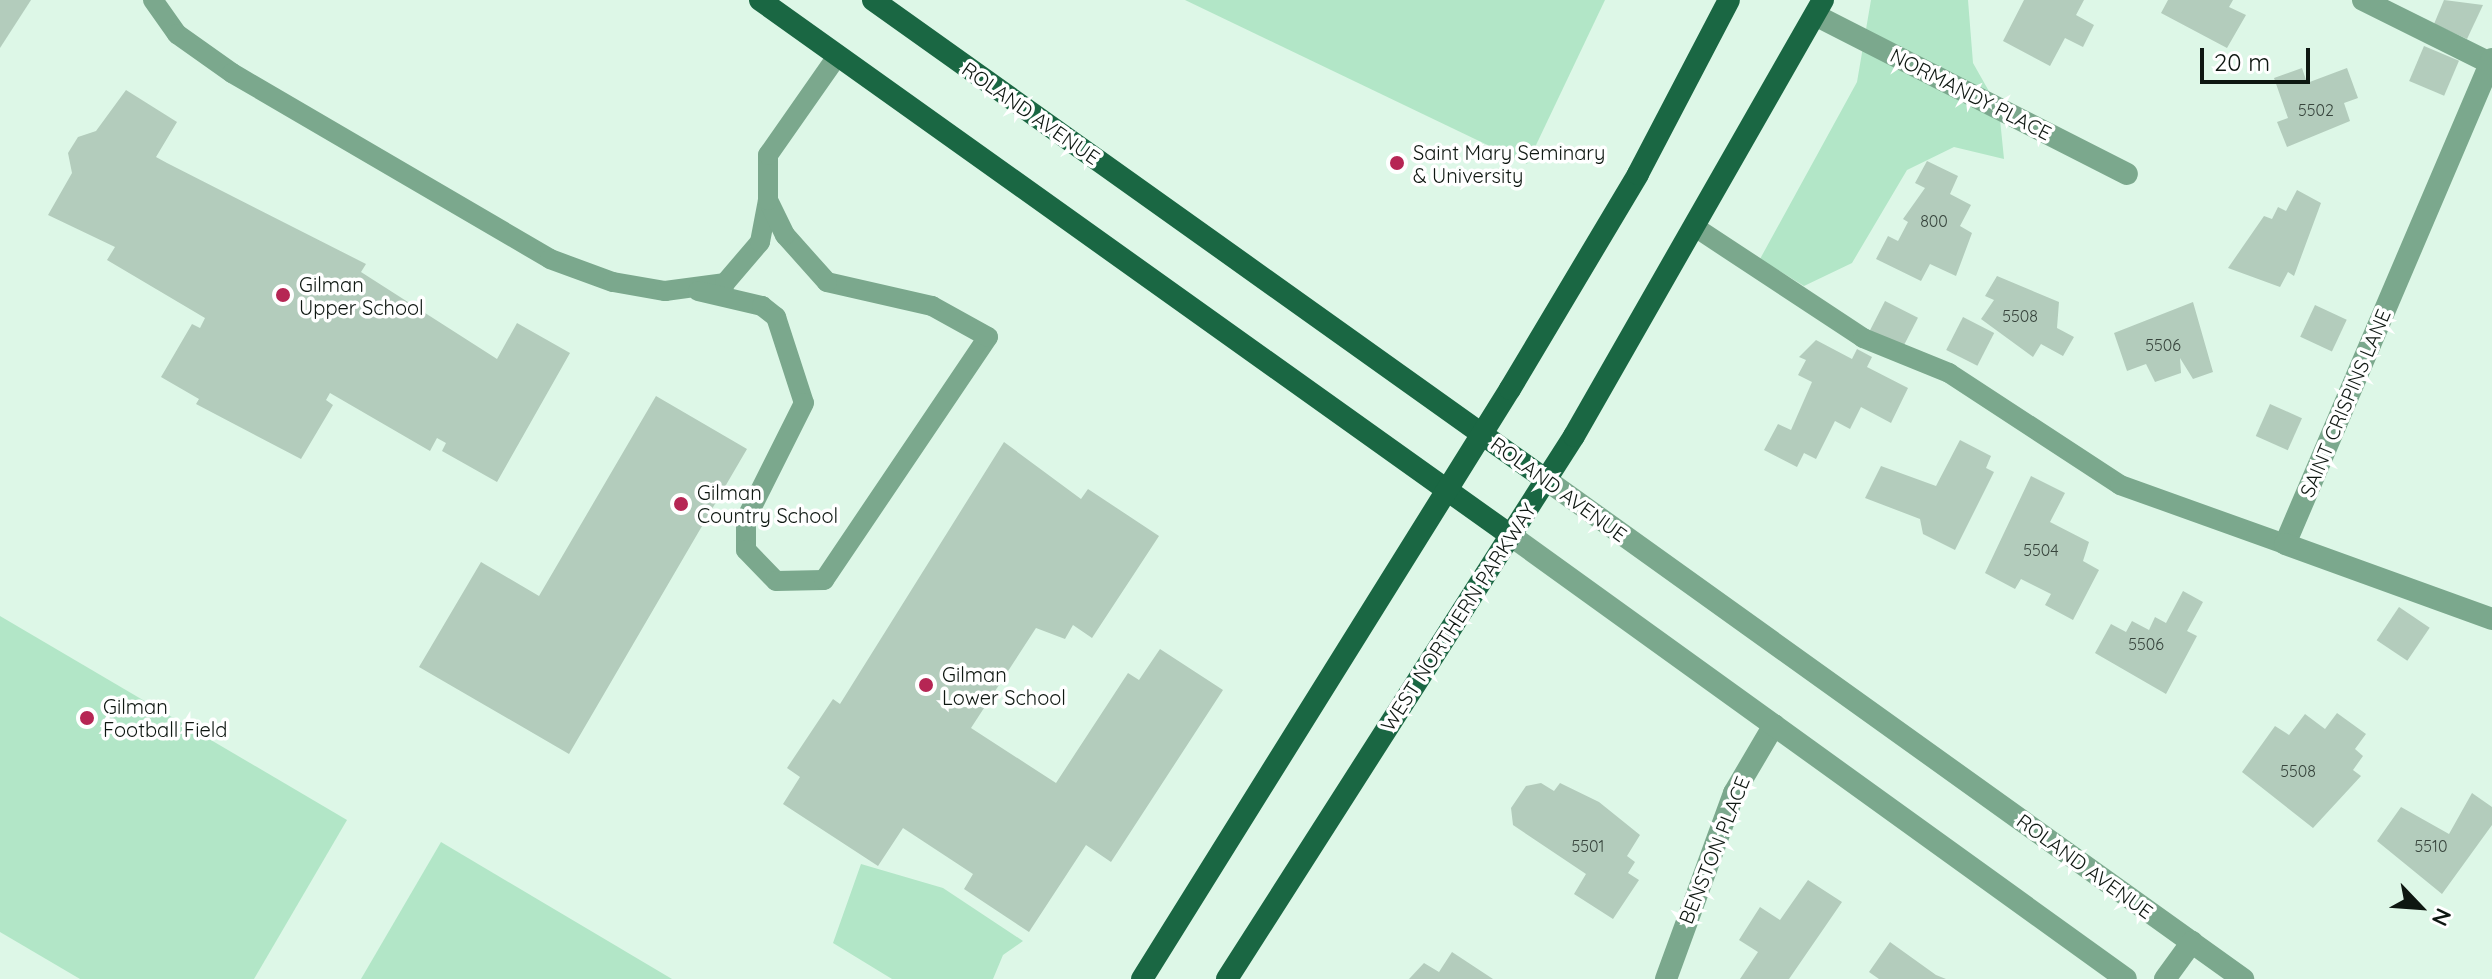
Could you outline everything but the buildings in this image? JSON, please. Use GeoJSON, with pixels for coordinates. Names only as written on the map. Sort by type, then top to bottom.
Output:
{"type":"FeatureCollection","features":[{"type":"Feature","properties":{"kind":"main road"},"geometry":{"type":"LineString","coordinates":[[760,0],[1510,535]]}},
{"type":"Feature","properties":{"kind":"main road","name":"ROLAND AVENUE"},"geometry":{"type":"LineString","coordinates":[[873,0],[1545,479]]}},
{"type":"Feature","properties":{"kind":"main road"},"geometry":{"type":"LineString","coordinates":[[1142,979],[1483,435],[1638,174],[1729,0]]}},
{"type":"Feature","properties":{"kind":"main road","name":"WEST NORTHERN PARKWAY"},"geometry":{"type":"LineString","coordinates":[[1227,979],[1510,535],[1698,229],[1819,7]]}},
{"type":"Feature","properties":{"kind":"street"},"geometry":{"type":"LineString","coordinates":[[2363,0],[2491,61]]}},
{"type":"Feature","properties":{"kind":"street","name":"NORMANDY PLACE"},"geometry":{"type":"LineString","coordinates":[[1819,7],[2127,174]]}},
{"type":"Feature","properties":{"kind":"street","name":"SAINT CRISPINS LANE"},"geometry":{"type":"LineString","coordinates":[[2285,544],[2491,61]]}},
{"type":"Feature","properties":{"kind":"street","name":"ROLAND AVENUE"},"geometry":{"type":"LineString","coordinates":[[1545,479],[2243,979]]}},
{"type":"Feature","properties":{"kind":"street"},"geometry":{"type":"LineString","coordinates":[[1510,535],[2126,979]]}},
{"type":"Feature","properties":{"kind":"street"},"geometry":{"type":"LineString","coordinates":[[2285,544],[2492,619]]}},
{"type":"Feature","properties":{"kind":"street","name":"BENSTON PLACE"},"geometry":{"type":"LineString","coordinates":[[1666,979],[1734,793],[1774,725]]}},
{"type":"Feature","properties":{"kind":"street"},"geometry":{"type":"LineString","coordinates":[[2165,979],[2192,942]]}},
{"type":"Feature","properties":{"kind":"lane"},"geometry":{"type":"LineString","coordinates":[[153,0],[193,48],[550,259],[613,282],[698,291],[762,306],[776,317],[804,403],[746,519],[746,550],[776,581],[824,580],[988,337],[932,306],[827,282],[797,254],[768,200]]}},
{"type":"Feature","properties":{"kind":"lane"},"geometry":{"type":"LineString","coordinates":[[698,291],[725,283],[752,256],[768,200],[765,171],[775,141],[838,55]]}},
{"type":"Feature","properties":{"kind":"lane"},"geometry":{"type":"LineString","coordinates":[[1698,229],[1863,338],[1949,373],[2120,485],[2285,544]]}},
{"type":"Feature","properties":{"kind":"green space"},"geometry":{"type":"Polygon","coordinates":[[[1185,0],[1605,0],[1527,164],[1185,0]]]}},
{"type":"Feature","properties":{"kind":"green space"},"geometry":{"type":"Polygon","coordinates":[[[1871,0],[1968,0],[1973,63],[1999,109],[2004,159],[1954,147],[1907,170],[1852,263],[1804,286],[1760,259],[1857,82],[1871,0]]]}},
{"type":"Feature","properties":{"kind":"green space","name":"Gilman Football Field"},"geometry":{"type":"Polygon","coordinates":[[[0,616],[347,820],[254,979],[80,979],[0,932],[0,616]]]}},
{"type":"Feature","properties":{"kind":"green space"},"geometry":{"type":"Polygon","coordinates":[[[441,842],[672,979],[361,979],[441,842]]]}},
{"type":"Feature","properties":{"kind":"green space"},"geometry":{"type":"Polygon","coordinates":[[[861,864],[943,888],[1023,941],[1003,955],[993,979],[892,979],[833,943],[861,864]]]}},
{"type":"Feature","properties":{"kind":"place","name":"Saint Mary Seminary & University"},"geometry":{"type":"Point","coordinates":[1397,163]}},
{"type":"Feature","properties":{"kind":"place","name":"Gilman Upper School"},"geometry":{"type":"Point","coordinates":[283,295]}},
{"type":"Feature","properties":{"kind":"place","name":"Gilman Country School"},"geometry":{"type":"Point","coordinates":[681,504]}},
{"type":"Feature","properties":{"kind":"place","name":"Gilman Lower School"},"geometry":{"type":"Point","coordinates":[926,685]}},
{"type":"Feature","properties":{"kind":"place","name":"Gilman Football Field"},"geometry":{"type":"Point","coordinates":[87,718]}}]}
